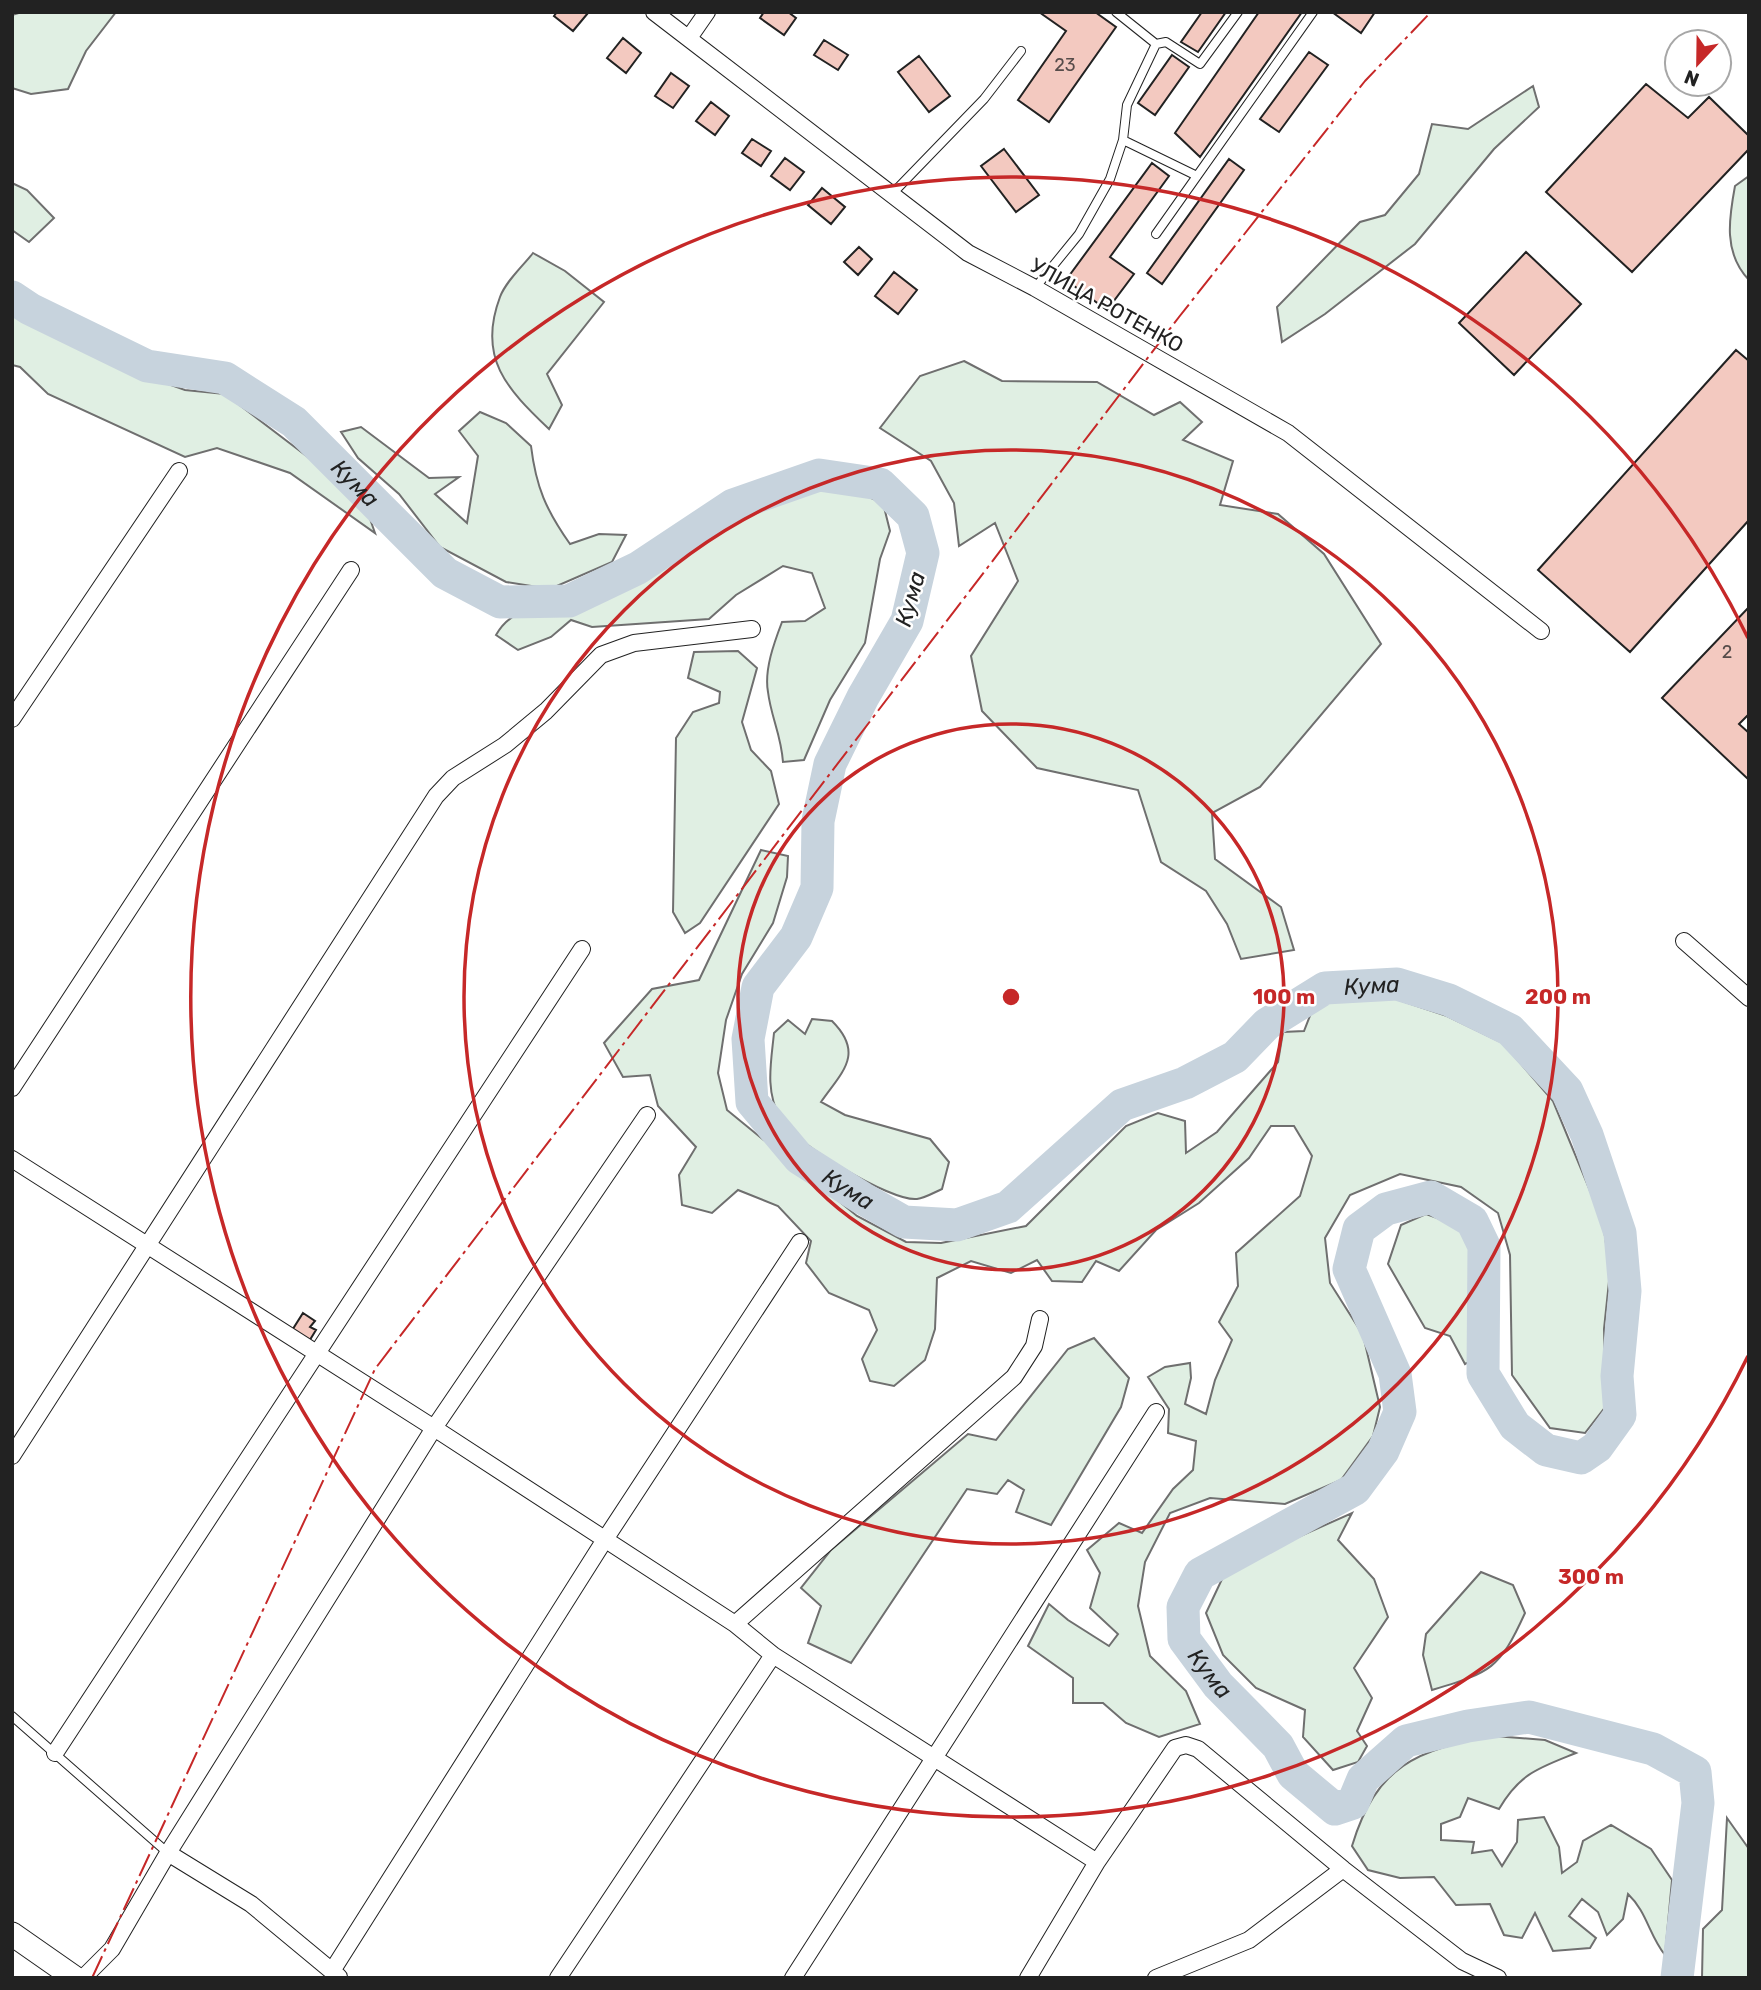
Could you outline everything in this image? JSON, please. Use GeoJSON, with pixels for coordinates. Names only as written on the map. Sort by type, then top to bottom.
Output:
{"type":"FeatureCollection","features":[{"type":"Feature","properties":{"kind":"street","name":"УЛИЦА РОТЕНКО"},"geometry":{"type":"LineString","coordinates":[[654,12],[968,254],[1035,288],[1288,433],[1541,631]]}},
{"type":"Feature","properties":{"kind":"street"},"geometry":{"type":"LineString","coordinates":[[689,38],[708,12]]}},
{"type":"Feature","properties":{"kind":"street"},"geometry":{"type":"LineString","coordinates":[[12,719],[179,471]]}},
{"type":"Feature","properties":{"kind":"street"},"geometry":{"type":"LineString","coordinates":[[12,1088],[351,570]]}},
{"type":"Feature","properties":{"kind":"street"},"geometry":{"type":"LineString","coordinates":[[12,1456],[436,796],[453,778],[505,745],[536,720],[601,655],[634,643],[752,629]]}},
{"type":"Feature","properties":{"kind":"street"},"geometry":{"type":"LineString","coordinates":[[1684,942],[1749,998]]}},
{"type":"Feature","properties":{"kind":"street"},"geometry":{"type":"LineString","coordinates":[[55,1752],[582,949]]}},
{"type":"Feature","properties":{"kind":"street"},"geometry":{"type":"LineString","coordinates":[[83,1978],[112,1949],[168,1853],[434,1428],[646,1115]]}},
{"type":"Feature","properties":{"kind":"street"},"geometry":{"type":"LineString","coordinates":[[12,1159],[434,1428],[735,1624],[774,1655],[934,1755],[1097,1862]]}},
{"type":"Feature","properties":{"kind":"street"},"geometry":{"type":"LineString","coordinates":[[168,1853],[250,1904],[336,1974],[604,1541],[800,1242]]}},
{"type":"Feature","properties":{"kind":"street"},"geometry":{"type":"LineString","coordinates":[[735,1624],[1014,1377],[1034,1346],[1040,1319]]}},
{"type":"Feature","properties":{"kind":"street"},"geometry":{"type":"LineString","coordinates":[[793,1978],[1156,1412]]}},
{"type":"Feature","properties":{"kind":"street"},"geometry":{"type":"LineString","coordinates":[[558,1978],[774,1655]]}},
{"type":"Feature","properties":{"kind":"street"},"geometry":{"type":"LineString","coordinates":[[1028,1978],[1097,1862],[1175,1748],[1186,1745],[1198,1749],[1343,1869],[1462,1961],[1498,1978]]}},
{"type":"Feature","properties":{"kind":"street"},"geometry":{"type":"LineString","coordinates":[[1156,1978],[1249,1940],[1343,1869]]}},
{"type":"Feature","properties":{"kind":"street"},"geometry":{"type":"LineString","coordinates":[[12,1934],[67,1971]]}},
{"type":"Feature","properties":{"kind":"lane"},"geometry":{"type":"LineString","coordinates":[[1116,12],[1156,44],[1166,42],[1200,64],[1238,12]]}},
{"type":"Feature","properties":{"kind":"lane"},"geometry":{"type":"LineString","coordinates":[[1156,234],[1195,175],[1314,12]]}},
{"type":"Feature","properties":{"kind":"lane"},"geometry":{"type":"LineString","coordinates":[[1035,288],[1079,234],[1110,179],[1123,140],[1127,105],[1156,44]]}},
{"type":"Feature","properties":{"kind":"lane"},"geometry":{"type":"LineString","coordinates":[[892,194],[984,99],[1021,51]]}},
{"type":"Feature","properties":{"kind":"lane"},"geometry":{"type":"LineString","coordinates":[[1123,140],[1195,175]]}},
{"type":"Feature","properties":{"kind":"lane"},"geometry":{"type":"LineString","coordinates":[[12,1716],[168,1853]]}},
{"type":"Feature","properties":{"kind":"green space"},"geometry":{"type":"Polygon","coordinates":[[[22,12],[116,12],[86,51],[68,89],[31,94],[12,88],[12,15],[22,12]]]}},
{"type":"Feature","properties":{"kind":"green space"},"geometry":{"type":"Polygon","coordinates":[[[1533,86],[1539,107],[1494,149],[1415,244],[1325,314],[1282,342],[1277,307],[1360,222],[1385,215],[1419,174],[1432,124],[1468,129],[1533,86]]]}},
{"type":"Feature","properties":{"kind":"green space"},"geometry":{"type":"Polygon","coordinates":[[[1749,176],[1749,280],[1735,258],[1730,223],[1735,186],[1749,176]]]}},
{"type":"Feature","properties":{"kind":"green space"},"geometry":{"type":"Polygon","coordinates":[[[12,183],[27,190],[54,218],[29,242],[12,230],[12,183]]]}},
{"type":"Feature","properties":{"kind":"green space"},"geometry":{"type":"Polygon","coordinates":[[[533,253],[565,271],[604,302],[547,374],[562,405],[549,429],[509,386],[494,355],[492,338],[500,297],[510,279],[533,253]]]}},
{"type":"Feature","properties":{"kind":"green space"},"geometry":{"type":"Polygon","coordinates":[[[12,312],[132,371],[185,390],[225,394],[363,499],[375,533],[290,473],[217,448],[185,457],[48,394],[20,367],[12,365],[12,312]]]}},
{"type":"Feature","properties":{"kind":"green space"},"geometry":{"type":"Polygon","coordinates":[[[964,361],[1002,381],[1097,382],[1154,415],[1180,402],[1202,422],[1183,440],[1233,461],[1220,505],[1278,514],[1324,554],[1381,644],[1260,787],[1212,813],[1215,859],[1281,907],[1294,950],[1241,959],[1227,924],[1206,891],[1161,862],[1138,790],[1037,768],[982,711],[971,656],[1018,581],[995,523],[959,546],[954,503],[931,461],[880,428],[920,376],[964,361]]]}},
{"type":"Feature","properties":{"kind":"green space"},"geometry":{"type":"Polygon","coordinates":[[[480,412],[506,423],[531,446],[543,498],[570,544],[599,534],[626,535],[612,562],[550,589],[506,582],[440,547],[399,494],[358,458],[341,432],[361,427],[429,478],[459,477],[435,494],[467,523],[478,456],[459,431],[480,412]]]}},
{"type":"Feature","properties":{"kind":"green space"},"geometry":{"type":"Polygon","coordinates":[[[816,483],[850,489],[883,503],[890,531],[880,559],[865,643],[830,700],[804,760],[783,762],[769,701],[767,675],[782,622],[805,621],[825,608],[812,573],[783,566],[736,595],[709,619],[592,627],[571,620],[551,637],[518,650],[496,635],[514,616],[525,612],[557,611],[581,605],[741,509],[816,483]]]}},
{"type":"Feature","properties":{"kind":"green space"},"geometry":{"type":"Polygon","coordinates":[[[738,651],[757,668],[742,722],[751,750],[771,771],[779,804],[700,923],[685,933],[673,912],[676,738],[693,712],[719,703],[720,692],[688,678],[694,652],[738,651]]]}},
{"type":"Feature","properties":{"kind":"green space"},"geometry":{"type":"Polygon","coordinates":[[[761,850],[788,856],[787,877],[773,923],[742,974],[726,1020],[718,1073],[727,1110],[857,1216],[906,1242],[941,1243],[1026,1226],[1126,1126],[1158,1113],[1185,1121],[1186,1153],[1217,1132],[1278,1062],[1283,1032],[1304,1031],[1313,1008],[1339,999],[1390,997],[1447,1016],[1503,1043],[1553,1101],[1603,1222],[1610,1272],[1604,1329],[1606,1406],[1585,1433],[1550,1428],[1512,1375],[1510,1255],[1498,1213],[1461,1187],[1400,1174],[1350,1195],[1325,1238],[1330,1283],[1363,1335],[1380,1407],[1373,1436],[1341,1480],[1285,1504],[1210,1498],[1170,1513],[1145,1562],[1138,1606],[1150,1656],[1186,1691],[1200,1724],[1159,1737],[1126,1723],[1103,1703],[1073,1703],[1073,1678],[1028,1646],[1049,1604],[1068,1620],[1109,1646],[1118,1634],[1090,1608],[1100,1573],[1087,1550],[1119,1523],[1142,1533],[1173,1489],[1193,1470],[1196,1441],[1168,1433],[1169,1409],[1148,1377],[1165,1367],[1190,1363],[1191,1378],[1185,1404],[1206,1414],[1215,1380],[1232,1340],[1219,1322],[1238,1286],[1236,1253],[1300,1196],[1312,1156],[1294,1126],[1271,1126],[1249,1158],[1199,1203],[1156,1230],[1119,1271],[1096,1261],[1082,1282],[1052,1281],[1037,1260],[1011,1273],[971,1261],[937,1278],[935,1329],[925,1360],[894,1386],[870,1381],[862,1359],[877,1330],[869,1310],[829,1293],[806,1263],[811,1241],[778,1206],[738,1190],[712,1213],[682,1205],[679,1175],[696,1147],[658,1106],[650,1075],[623,1077],[604,1043],[652,989],[699,980],[761,850]]]}},
{"type":"Feature","properties":{"kind":"green space"},"geometry":{"type":"Polygon","coordinates":[[[812,1019],[832,1021],[842,1033],[849,1053],[842,1072],[821,1102],[845,1115],[930,1139],[949,1162],[942,1189],[917,1199],[886,1191],[822,1155],[788,1128],[780,1118],[771,1087],[774,1033],[788,1020],[805,1034],[812,1019]]]}},
{"type":"Feature","properties":{"kind":"green space"},"geometry":{"type":"Polygon","coordinates":[[[1426,1214],[1454,1224],[1476,1247],[1472,1360],[1465,1364],[1450,1336],[1425,1328],[1388,1264],[1401,1225],[1426,1214]]]}},
{"type":"Feature","properties":{"kind":"green space"},"geometry":{"type":"Polygon","coordinates":[[[1094,1338],[1129,1378],[1121,1407],[1051,1525],[1016,1512],[1024,1490],[1008,1480],[997,1494],[967,1489],[851,1663],[808,1643],[821,1606],[801,1588],[831,1550],[968,1434],[996,1440],[1068,1349],[1094,1338]]]}},
{"type":"Feature","properties":{"kind":"green space"},"geometry":{"type":"Polygon","coordinates":[[[1352,1513],[1338,1540],[1374,1579],[1388,1617],[1354,1668],[1372,1698],[1357,1731],[1367,1746],[1358,1762],[1333,1770],[1303,1737],[1305,1710],[1256,1688],[1223,1655],[1206,1613],[1223,1577],[1267,1551],[1352,1513]]]}},
{"type":"Feature","properties":{"kind":"green space"},"geometry":{"type":"Polygon","coordinates":[[[1481,1572],[1513,1585],[1525,1613],[1508,1647],[1491,1666],[1468,1678],[1432,1690],[1423,1655],[1426,1634],[1481,1572]]]}},
{"type":"Feature","properties":{"kind":"green space"},"geometry":{"type":"Polygon","coordinates":[[[1494,1736],[1545,1740],[1576,1753],[1523,1779],[1499,1809],[1468,1798],[1460,1817],[1441,1824],[1441,1840],[1474,1842],[1472,1853],[1492,1850],[1502,1866],[1517,1842],[1518,1820],[1544,1817],[1559,1847],[1562,1873],[1577,1862],[1583,1841],[1611,1825],[1651,1849],[1672,1880],[1665,1955],[1640,1908],[1628,1894],[1623,1919],[1607,1935],[1598,1912],[1582,1899],[1569,1916],[1596,1938],[1590,1948],[1553,1951],[1535,1913],[1522,1938],[1504,1935],[1490,1904],[1456,1905],[1434,1877],[1400,1878],[1368,1870],[1352,1846],[1373,1797],[1387,1779],[1422,1755],[1443,1747],[1494,1736]]]}},
{"type":"Feature","properties":{"kind":"green space"},"geometry":{"type":"Polygon","coordinates":[[[1727,1818],[1749,1849],[1749,1978],[1702,1978],[1703,1929],[1722,1910],[1727,1818]]]}},
{"type":"Feature","properties":{"kind":"building"},"geometry":{"type":"Polygon","coordinates":[[[557,12],[588,13],[573,31],[554,16],[557,12]]]}},
{"type":"Feature","properties":{"kind":"building"},"geometry":{"type":"Polygon","coordinates":[[[764,12],[788,12],[796,18],[784,35],[760,18],[764,12]]]}},
{"type":"Feature","properties":{"kind":"building"},"geometry":{"type":"Polygon","coordinates":[[[1039,12],[1095,12],[1116,27],[1049,122],[1018,100],[1066,31],[1039,12]]]}},
{"type":"Feature","properties":{"kind":"building"},"geometry":{"type":"Polygon","coordinates":[[[1202,12],[1226,12],[1198,52],[1181,42],[1202,12]]]}},
{"type":"Feature","properties":{"kind":"building"},"geometry":{"type":"Polygon","coordinates":[[[1259,12],[1302,12],[1200,157],[1175,133],[1259,12]]]}},
{"type":"Feature","properties":{"kind":"building"},"geometry":{"type":"Polygon","coordinates":[[[1332,12],[1375,12],[1361,33],[1332,12]]]}},
{"type":"Feature","properties":{"kind":"building"},"geometry":{"type":"Polygon","coordinates":[[[623,38],[641,53],[626,73],[607,58],[623,38]]]}},
{"type":"Feature","properties":{"kind":"building"},"geometry":{"type":"Polygon","coordinates":[[[824,40],[848,55],[838,70],[814,55],[824,40]]]}},
{"type":"Feature","properties":{"kind":"building"},"geometry":{"type":"Polygon","coordinates":[[[1309,52],[1328,65],[1279,132],[1260,119],[1309,52]]]}},
{"type":"Feature","properties":{"kind":"building"},"geometry":{"type":"Polygon","coordinates":[[[1172,55],[1189,67],[1155,115],[1138,103],[1172,55]]]}},
{"type":"Feature","properties":{"kind":"building"},"geometry":{"type":"Polygon","coordinates":[[[919,56],[950,96],[929,112],[898,72],[919,56]]]}},
{"type":"Feature","properties":{"kind":"building"},"geometry":{"type":"Polygon","coordinates":[[[671,73],[689,86],[673,108],[655,96],[671,73]]]}},
{"type":"Feature","properties":{"kind":"building"},"geometry":{"type":"Polygon","coordinates":[[[1646,84],[1688,118],[1710,98],[1749,136],[1749,149],[1632,272],[1546,192],[1646,84]]]}},
{"type":"Feature","properties":{"kind":"building"},"geometry":{"type":"Polygon","coordinates":[[[711,102],[729,116],[715,135],[696,121],[711,102]]]}},
{"type":"Feature","properties":{"kind":"building"},"geometry":{"type":"Polygon","coordinates":[[[752,139],[771,151],[761,166],[742,153],[752,139]]]}},
{"type":"Feature","properties":{"kind":"building"},"geometry":{"type":"Polygon","coordinates":[[[1004,149],[1039,195],[1016,212],[981,166],[1004,149]]]}},
{"type":"Feature","properties":{"kind":"building"},"geometry":{"type":"Polygon","coordinates":[[[785,158],[804,172],[790,190],[771,176],[785,158]]]}},
{"type":"Feature","properties":{"kind":"building"},"geometry":{"type":"Polygon","coordinates":[[[1229,159],[1244,170],[1162,284],[1147,273],[1229,159]]]}},
{"type":"Feature","properties":{"kind":"building"},"geometry":{"type":"Polygon","coordinates":[[[1152,163],[1169,176],[1110,257],[1134,274],[1107,310],[1066,280],[1152,163]]]}},
{"type":"Feature","properties":{"kind":"building"},"geometry":{"type":"Polygon","coordinates":[[[822,188],[845,207],[831,224],[808,205],[822,188]]]}},
{"type":"Feature","properties":{"kind":"building"},"geometry":{"type":"Polygon","coordinates":[[[859,247],[872,259],[858,275],[844,262],[859,247]]]}},
{"type":"Feature","properties":{"kind":"building"},"geometry":{"type":"Polygon","coordinates":[[[1526,252],[1581,304],[1514,375],[1459,323],[1526,252]]]}},
{"type":"Feature","properties":{"kind":"building"},"geometry":{"type":"Polygon","coordinates":[[[894,272],[917,290],[898,314],[875,296],[894,272]]]}},
{"type":"Feature","properties":{"kind":"building"},"geometry":{"type":"Polygon","coordinates":[[[1736,350],[1749,361],[1749,520],[1630,652],[1538,570],[1736,350]]]}},
{"type":"Feature","properties":{"kind":"building"},"geometry":{"type":"Polygon","coordinates":[[[1749,607],[1749,714],[1739,724],[1749,733],[1749,780],[1662,698],[1749,607]]]}},
{"type":"Feature","properties":{"kind":"building"},"geometry":{"type":"Polygon","coordinates":[[[303,1313],[315,1321],[310,1327],[316,1330],[308,1343],[291,1332],[303,1313]]]}},
{"type":"Feature","properties":{"kind":"waterway","name":"Кума"},"geometry":{"type":"LineString","coordinates":[[12,297],[30,309],[147,366],[225,378],[294,422],[445,573],[500,602],[569,601],[638,568],[733,505],[819,475],[880,484],[913,516],[923,553],[907,621],[863,697],[830,764],[818,821],[817,888],[796,937],[758,987],[748,1039],[752,1102],[799,1158],[904,1222],[957,1225],[1008,1207],[1122,1105],[1185,1083],[1235,1057],[1267,1024],[1325,988],[1397,984],[1449,1000],[1510,1030],[1567,1091],[1587,1135],[1620,1233],[1625,1291],[1617,1376],[1620,1415],[1597,1447],[1581,1458],[1546,1450],[1515,1426],[1483,1374],[1484,1246],[1472,1221],[1431,1197],[1386,1209],[1359,1229],[1349,1269],[1395,1374],[1400,1412],[1383,1451],[1355,1489],[1200,1574],[1183,1607],[1184,1639],[1218,1685],[1278,1746],[1293,1774],[1335,1809],[1353,1803],[1363,1779],[1406,1741],[1468,1726],[1529,1717],[1653,1749],[1695,1772],[1698,1803],[1677,1978]]}},
{"type":"Feature","properties":{"kind":"power"},"geometry":{"type":"LineString","coordinates":[[92,1978],[375,1369],[1179,317],[1365,81],[1431,12]]}}]}
